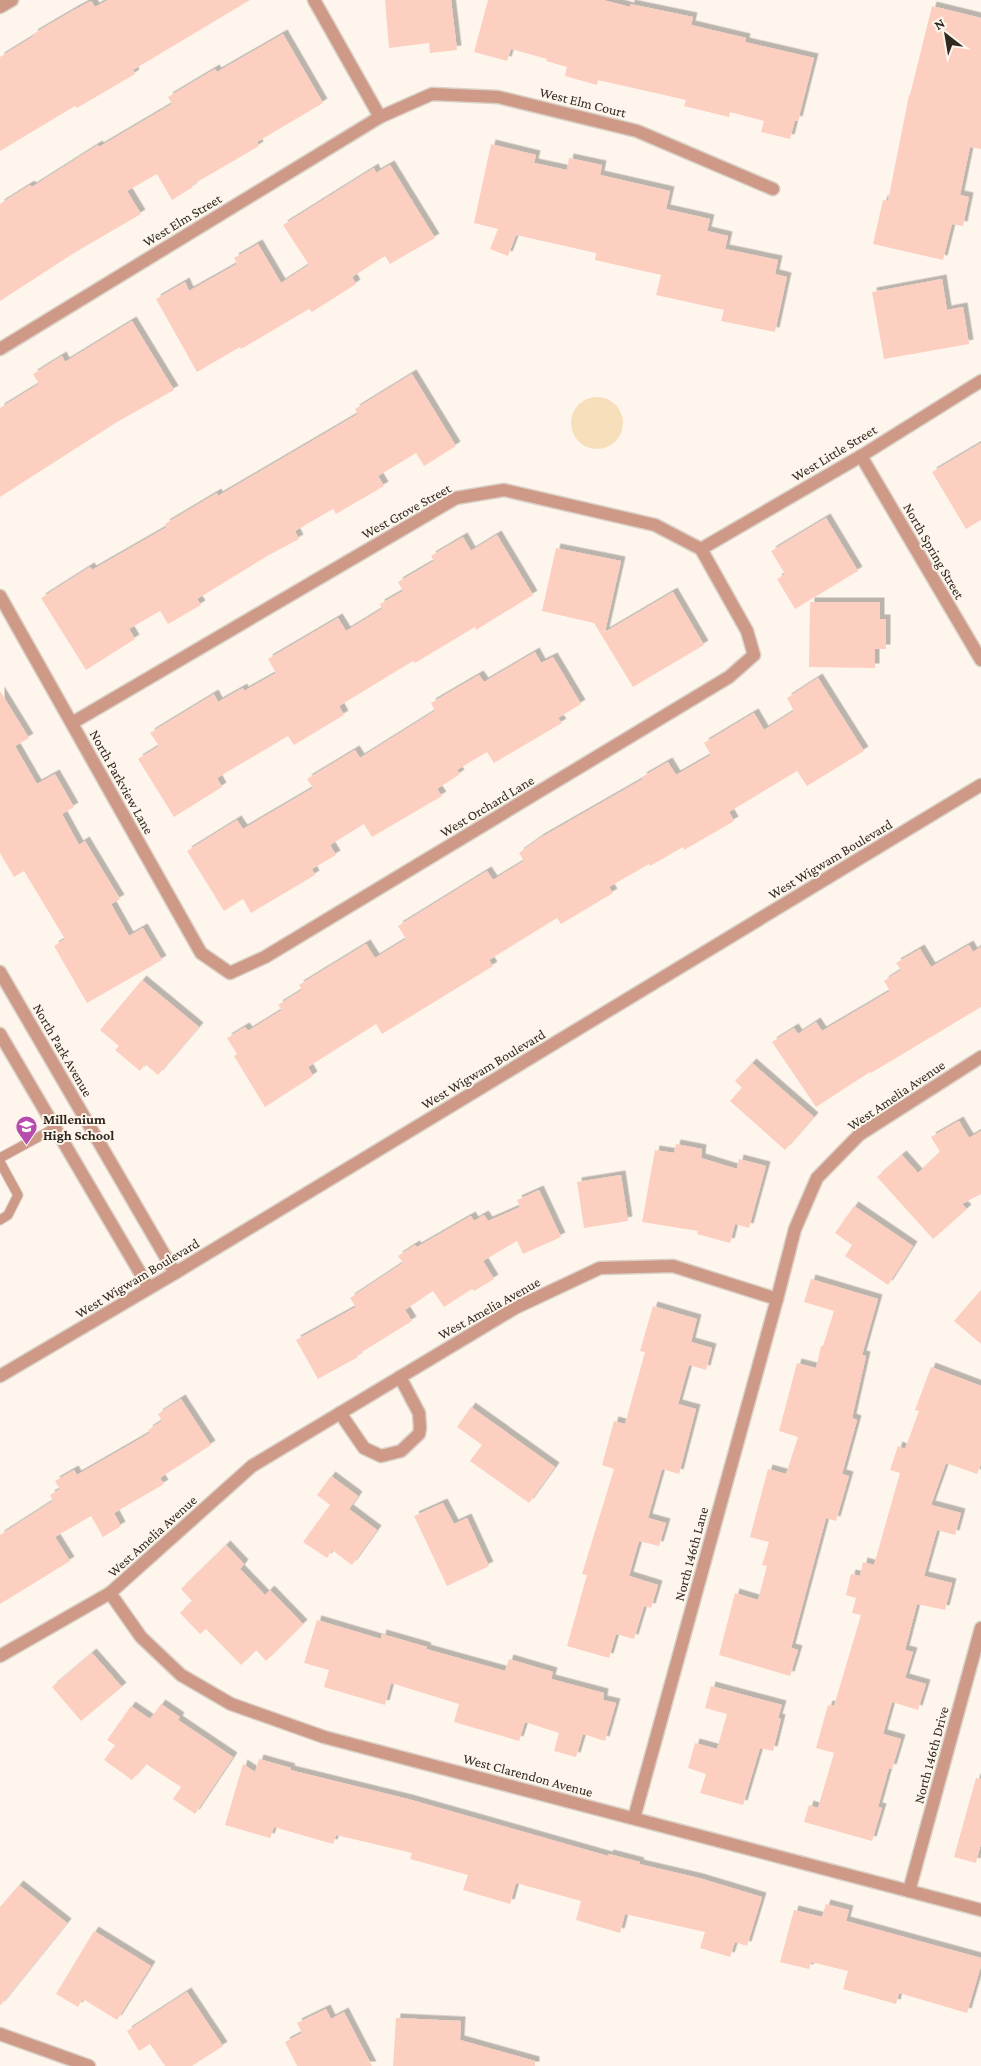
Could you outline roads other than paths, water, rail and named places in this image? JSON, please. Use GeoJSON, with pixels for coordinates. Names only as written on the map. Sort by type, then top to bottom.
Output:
{"type":"FeatureCollection","features":[{"type":"Feature","properties":{"kind":"street"},"geometry":{"type":"LineString","coordinates":[[0,7],[12,0]]}},
{"type":"Feature","properties":{"kind":"street"},"geometry":{"type":"LineString","coordinates":[[314,0],[380,117]]}},
{"type":"Feature","properties":{"kind":"street","name":"West Elm Court"},"geometry":{"type":"LineString","coordinates":[[380,117],[432,94],[498,97],[637,131],[773,189]]}},
{"type":"Feature","properties":{"kind":"street","name":"West Elm Street"},"geometry":{"type":"LineString","coordinates":[[0,349],[380,117]]}},
{"type":"Feature","properties":{"kind":"street","name":"West Little Street"},"geometry":{"type":"LineString","coordinates":[[701,549],[861,456],[981,381]]}},
{"type":"Feature","properties":{"kind":"street","name":"North Spring Street"},"geometry":{"type":"LineString","coordinates":[[861,456],[981,660]]}},
{"type":"Feature","properties":{"kind":"street","name":"West Grove Street"},"geometry":{"type":"LineString","coordinates":[[72,723],[456,498],[504,490],[654,525],[701,549]]}},
{"type":"Feature","properties":{"kind":"street","name":"West Orchard Lane"},"geometry":{"type":"LineString","coordinates":[[230,973],[265,957],[721,682],[754,655],[747,630],[701,549]]}},
{"type":"Feature","properties":{"kind":"street","name":"North Parkview Lane"},"geometry":{"type":"LineString","coordinates":[[0,596],[201,953],[230,973]]}},
{"type":"Feature","properties":{"kind":"street","name":"West Wigwam Boulevard"},"geometry":{"type":"LineString","coordinates":[[0,1376],[175,1273],[981,784]]}},
{"type":"Feature","properties":{"kind":"street","name":"North Park Avenue"},"geometry":{"type":"LineString","coordinates":[[0,972],[175,1273]]}},
{"type":"Feature","properties":{"kind":"street"},"geometry":{"type":"LineString","coordinates":[[0,1034],[149,1288]]}},
{"type":"Feature","properties":{"kind":"street","name":"West Amelia Avenue"},"geometry":{"type":"LineString","coordinates":[[0,1656],[110,1593],[252,1466],[515,1308],[600,1268],[672,1266],[777,1299],[794,1229],[817,1178],[859,1135],[981,1057]]}},
{"type":"Feature","properties":{"kind":"street","name":"North 146th Lane"},"geometry":{"type":"LineString","coordinates":[[634,1818],[777,1299]]}},
{"type":"Feature","properties":{"kind":"street"},"geometry":{"type":"LineString","coordinates":[[340,1413],[364,1448],[381,1456],[401,1451],[419,1434],[420,1428],[419,1413],[400,1377]]}},
{"type":"Feature","properties":{"kind":"street","name":"West Clarendon Avenue"},"geometry":{"type":"LineString","coordinates":[[110,1593],[141,1637],[181,1674],[231,1704],[324,1737],[981,1910]]}},
{"type":"Feature","properties":{"kind":"street","name":"North 146th Drive"},"geometry":{"type":"LineString","coordinates":[[909,1891],[981,1628]]}},
{"type":"Feature","properties":{"kind":"street"},"geometry":{"type":"LineString","coordinates":[[0,2034],[89,2066]]}},
{"type":"Feature","properties":{"kind":"lane"},"geometry":{"type":"LineString","coordinates":[[0,1220],[8,1215],[18,1195],[0,1160],[55,1128]]}},
{"type":"Feature","properties":{"kind":"place","name":"Millenium High School"},"geometry":{"type":"Point","coordinates":[27,1146]}}]}
